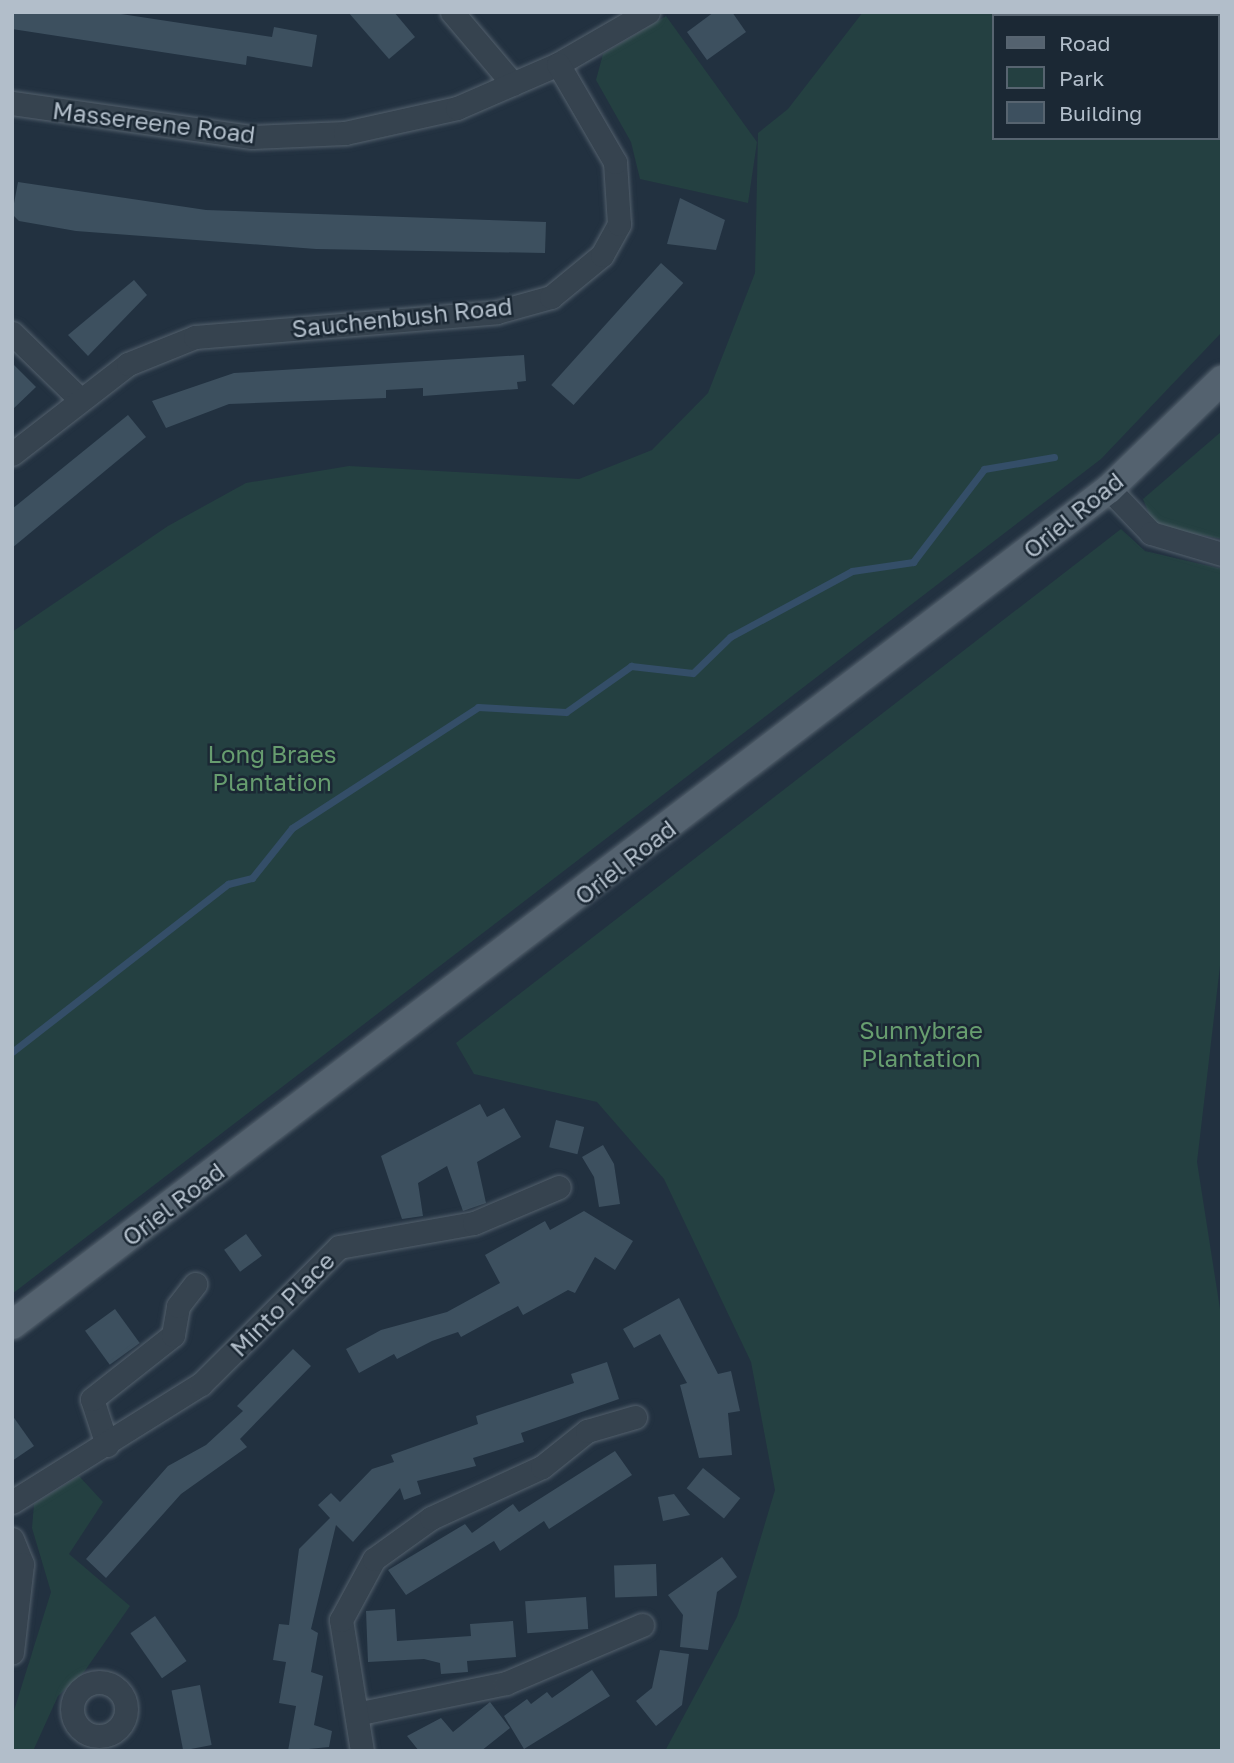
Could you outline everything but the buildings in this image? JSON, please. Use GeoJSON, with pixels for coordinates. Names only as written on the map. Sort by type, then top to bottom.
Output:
{"type":"FeatureCollection","features":[{"type":"Feature","properties":{"kind":"main road","name":"Oriel Road"},"geometry":{"type":"LineString","coordinates":[[12,1325],[1109,489],[1222,380]]}},
{"type":"Feature","properties":{"kind":"street"},"geometry":{"type":"LineString","coordinates":[[452,12],[513,84]]}},
{"type":"Feature","properties":{"kind":"street","name":"Massereene Road"},"geometry":{"type":"LineString","coordinates":[[12,103],[200,132],[296,136],[430,116],[558,64],[648,12]]}},
{"type":"Feature","properties":{"kind":"street","name":"Sauchenbush Road"},"geometry":{"type":"LineString","coordinates":[[12,454],[128,364],[195,337],[498,312],[551,296],[601,255],[619,224],[615,162],[558,64]]}},
{"type":"Feature","properties":{"kind":"street"},"geometry":{"type":"LineString","coordinates":[[12,333],[81,400]]}},
{"type":"Feature","properties":{"kind":"street"},"geometry":{"type":"LineString","coordinates":[[1109,489],[1151,533],[1222,554]]}},
{"type":"Feature","properties":{"kind":"street","name":"Minto Place"},"geometry":{"type":"LineString","coordinates":[[12,1502],[201,1384],[339,1247],[474,1223],[559,1187]]}},
{"type":"Feature","properties":{"kind":"street"},"geometry":{"type":"LineString","coordinates":[[107,1445],[92,1399],[173,1335],[178,1306],[195,1284]]}},
{"type":"Feature","properties":{"kind":"street"},"geometry":{"type":"LineString","coordinates":[[362,1751],[360,1713],[341,1620],[374,1559],[431,1518],[542,1467],[587,1431],[635,1416]]}},
{"type":"Feature","properties":{"kind":"street"},"geometry":{"type":"LineString","coordinates":[[12,1539],[22,1564],[12,1652]]}},
{"type":"Feature","properties":{"kind":"street"},"geometry":{"type":"LineString","coordinates":[[360,1713],[506,1683],[642,1625]]}},
{"type":"Feature","properties":{"kind":"green space","name":"Long Braes Plantation"},"geometry":{"type":"Polygon","coordinates":[[[863,12],[1222,12],[1222,332],[1101,459],[12,1294],[12,632],[168,526],[246,483],[349,466],[579,479],[652,450],[708,393],[755,273],[758,133],[788,109],[863,12]]]}},
{"type":"Feature","properties":{"kind":"green space"},"geometry":{"type":"Polygon","coordinates":[[[666,16],[757,142],[748,203],[640,179],[631,142],[596,80],[603,54],[666,16]]]}},
{"type":"Feature","properties":{"kind":"green space"},"geometry":{"type":"Polygon","coordinates":[[[1222,431],[1222,539],[1154,526],[1143,499],[1222,431]]]}},
{"type":"Feature","properties":{"kind":"green space","name":"Sunnybrae Plantation"},"geometry":{"type":"Polygon","coordinates":[[[1121,529],[1145,551],[1222,569],[1222,949],[1197,1162],[1222,1322],[1222,1751],[665,1751],[737,1617],[775,1490],[751,1362],[664,1179],[597,1102],[474,1074],[456,1043],[1121,529]]]}},
{"type":"Feature","properties":{"kind":"green space"},"geometry":{"type":"Polygon","coordinates":[[[79,1476],[103,1502],[69,1554],[130,1606],[84,1672],[58,1696],[33,1751],[12,1751],[12,1717],[51,1592],[32,1528],[34,1504],[79,1476]]]}},
{"type":"Feature","properties":{"kind":"waterway"},"geometry":{"type":"LineString","coordinates":[[12,1052],[228,884],[252,878],[292,828],[478,707],[566,712],[631,666],[693,673],[730,637],[852,571],[913,562],[984,469],[1054,457]]}}]}
